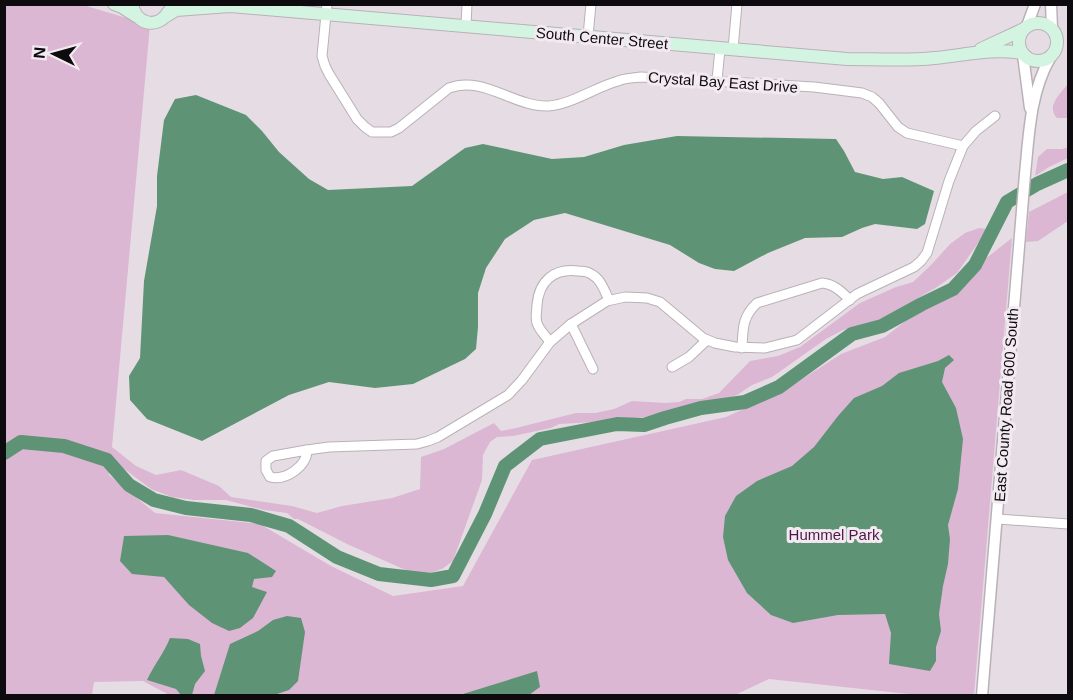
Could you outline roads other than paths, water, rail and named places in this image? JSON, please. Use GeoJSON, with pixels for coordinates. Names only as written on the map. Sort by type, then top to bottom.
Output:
{"type":"FeatureCollection","features":[{"type":"Feature","properties":{"kind":"main road"},"geometry":{"type":"LineString","coordinates":[[114,4],[134,10]]}},
{"type":"Feature","properties":{"kind":"main road","name":"South Center Street"},"geometry":{"type":"LineString","coordinates":[[134,10],[140,20],[150,23],[161,20],[168,10],[229,5],[326,9],[466,25],[847,59],[935,58],[1002,50],[1023,54]]}},
{"type":"Feature","properties":{"kind":"main road"},"geometry":{"type":"LineString","coordinates":[[1068,33],[1040,22],[1031,24],[1025,27],[1019,47],[1023,54],[1034,61],[1042,61],[1068,44]]}},
{"type":"Feature","properties":{"kind":"main road","name":"South Center Street"},"geometry":{"type":"LineString","coordinates":[[974,52],[1025,27]]}},
{"type":"Feature","properties":{"kind":"main road"},"geometry":{"type":"LineString","coordinates":[[1052,55],[1058,42],[1053,29]]}},
{"type":"Feature","properties":{"kind":"street"},"geometry":{"type":"LineString","coordinates":[[466,25],[467,4]]}},
{"type":"Feature","properties":{"kind":"street"},"geometry":{"type":"LineString","coordinates":[[588,36],[591,4]]}},
{"type":"Feature","properties":{"kind":"street"},"geometry":{"type":"LineString","coordinates":[[733,50],[737,4]]}},
{"type":"Feature","properties":{"kind":"street"},"geometry":{"type":"LineString","coordinates":[[1025,27],[1035,4]]}},
{"type":"Feature","properties":{"kind":"street"},"geometry":{"type":"LineString","coordinates":[[1051,4],[1053,29]]}},
{"type":"Feature","properties":{"kind":"street","name":"Crystal Bay East Drive"},"geometry":{"type":"LineString","coordinates":[[326,9],[322,56],[325,66],[357,120],[372,132],[392,132],[449,88],[457,85],[476,86],[534,105],[549,106],[617,81],[641,76],[814,87],[862,93],[879,102],[898,128],[907,133],[963,146]]}},
{"type":"Feature","properties":{"kind":"street"},"geometry":{"type":"LineString","coordinates":[[717,80],[720,49]]}},
{"type":"Feature","properties":{"kind":"street","name":"East County Road 600 South"},"geometry":{"type":"LineString","coordinates":[[1023,54],[1031,114]]}},
{"type":"Feature","properties":{"kind":"street","name":"East County Road 600 South"},"geometry":{"type":"LineString","coordinates":[[982,696],[1024,174],[1031,114],[1041,76],[1052,55]]}},
{"type":"Feature","properties":{"kind":"street"},"geometry":{"type":"LineString","coordinates":[[307,450],[417,444],[428,441],[508,395],[550,342],[571,324],[616,298],[646,297],[660,302],[703,338],[715,343],[742,348],[765,348],[797,340],[857,294],[914,267],[921,261],[927,253],[949,181],[963,146],[976,131],[995,116]]}},
{"type":"Feature","properties":{"kind":"street"},"geometry":{"type":"LineString","coordinates":[[550,342],[540,329],[536,316],[540,292],[545,281],[554,275],[572,270],[590,273],[599,280],[609,300]]}},
{"type":"Feature","properties":{"kind":"street"},"geometry":{"type":"LineString","coordinates":[[742,348],[744,321],[756,303],[822,283],[831,285],[850,300]]}},
{"type":"Feature","properties":{"kind":"street"},"geometry":{"type":"LineString","coordinates":[[571,324],[594,369]]}},
{"type":"Feature","properties":{"kind":"street"},"geometry":{"type":"LineString","coordinates":[[672,367],[689,357],[707,340]]}},
{"type":"Feature","properties":{"kind":"street"},"geometry":{"type":"LineString","coordinates":[[998,519],[1068,524]]}},
{"type":"Feature","properties":{"kind":"waterway"},"geometry":{"type":"LineString","coordinates":[[4,453],[21,442],[64,446],[107,460],[129,485],[154,500],[186,508],[251,515],[289,526],[337,557],[379,574],[431,580],[453,576],[485,514],[505,466],[540,439],[617,424],[644,425],[701,408],[745,402],[779,387],[852,334],[882,326],[953,289],[975,265],[1007,202],[1037,184],[1068,170]]}},
{"type":"Feature","properties":{"kind":"park label","name":"Hummel Park"},"geometry":{"type":"Point","coordinates":[834,534]}}]}
